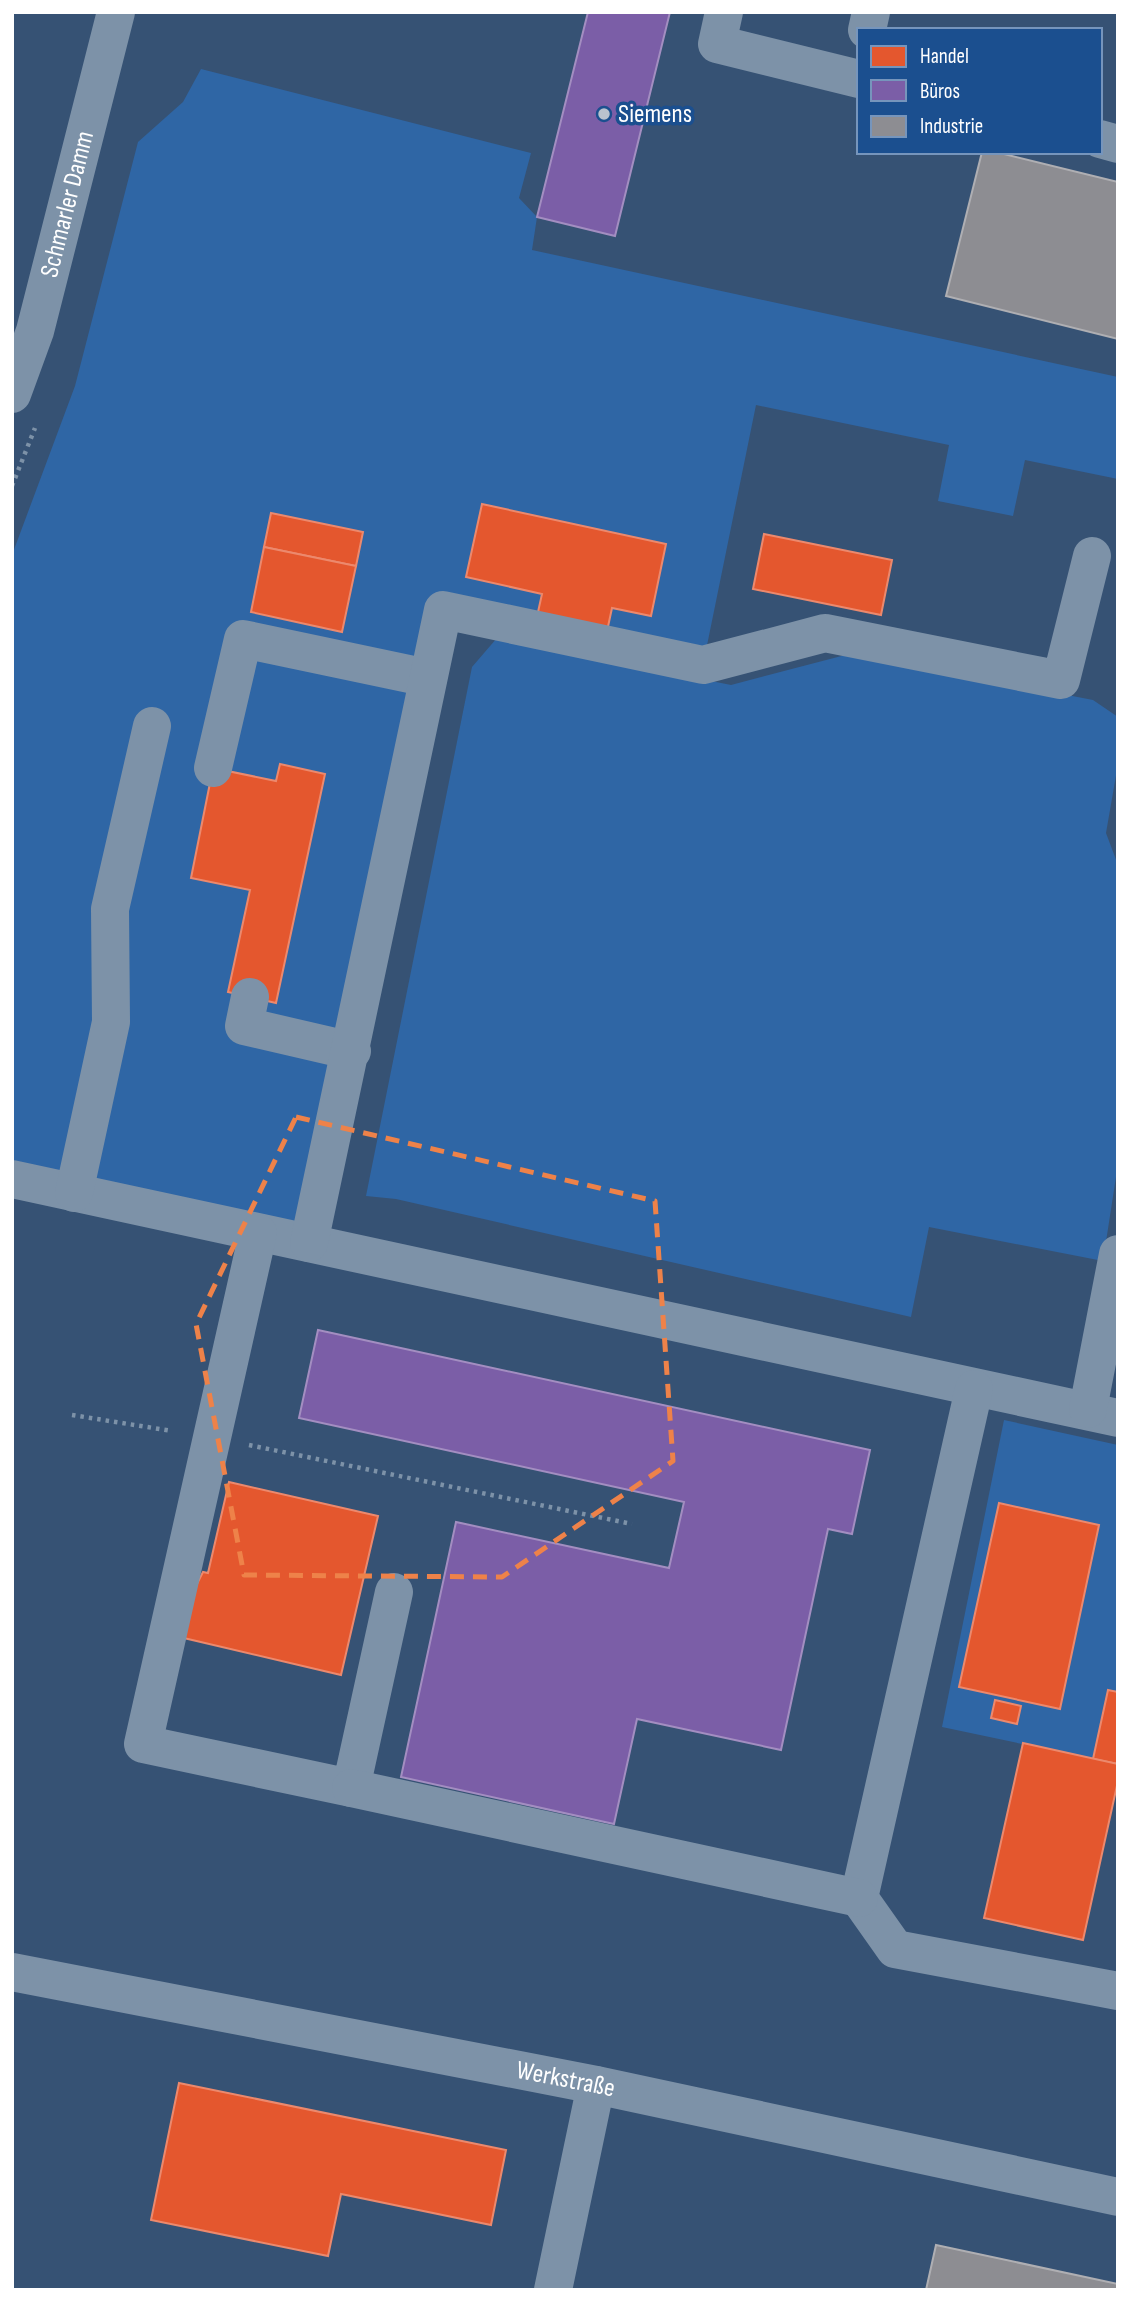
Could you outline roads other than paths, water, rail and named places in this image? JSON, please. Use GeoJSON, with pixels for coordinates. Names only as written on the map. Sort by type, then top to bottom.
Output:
{"type":"FeatureCollection","features":[{"type":"Feature","properties":{"kind":"street","name":"Schmarler Damm"},"geometry":{"type":"LineString","coordinates":[[12,394],[24,328],[116,12]]}},
{"type":"Feature","properties":{"kind":"street"},"geometry":{"type":"LineString","coordinates":[[724,12],[717,44],[857,74]]}},
{"type":"Feature","properties":{"kind":"street"},"geometry":{"type":"LineString","coordinates":[[309,1243],[352,1051],[443,610],[703,665],[825,633],[1061,680],[1092,556]]}},
{"type":"Feature","properties":{"kind":"street"},"geometry":{"type":"LineString","coordinates":[[214,768],[243,639],[428,678]]}},
{"type":"Feature","properties":{"kind":"street"},"geometry":{"type":"LineString","coordinates":[[74,1193],[111,1022],[110,909],[152,726]]}},
{"type":"Feature","properties":{"kind":"street"},"geometry":{"type":"LineString","coordinates":[[250,997],[244,1026],[352,1051]]}},
{"type":"Feature","properties":{"kind":"street"},"geometry":{"type":"LineString","coordinates":[[12,1179],[974,1389],[1103,1413],[1118,1254]]}},
{"type":"Feature","properties":{"kind":"street"},"geometry":{"type":"LineString","coordinates":[[258,1233],[143,1744],[859,1898],[895,1949],[1118,1991]]}},
{"type":"Feature","properties":{"kind":"street"},"geometry":{"type":"LineString","coordinates":[[859,1898],[974,1389]]}},
{"type":"Feature","properties":{"kind":"street"},"geometry":{"type":"LineString","coordinates":[[351,1788],[394,1592]]}},
{"type":"Feature","properties":{"kind":"street","name":"Werkstraße"},"geometry":{"type":"LineString","coordinates":[[12,1972],[596,2085],[1118,2197]]}},
{"type":"Feature","properties":{"kind":"street"},"geometry":{"type":"LineString","coordinates":[[553,2290],[596,2085]]}},
{"type":"Feature","properties":{"kind":"place","name":"Siemens"},"geometry":{"type":"Point","coordinates":[604,114]}}]}
